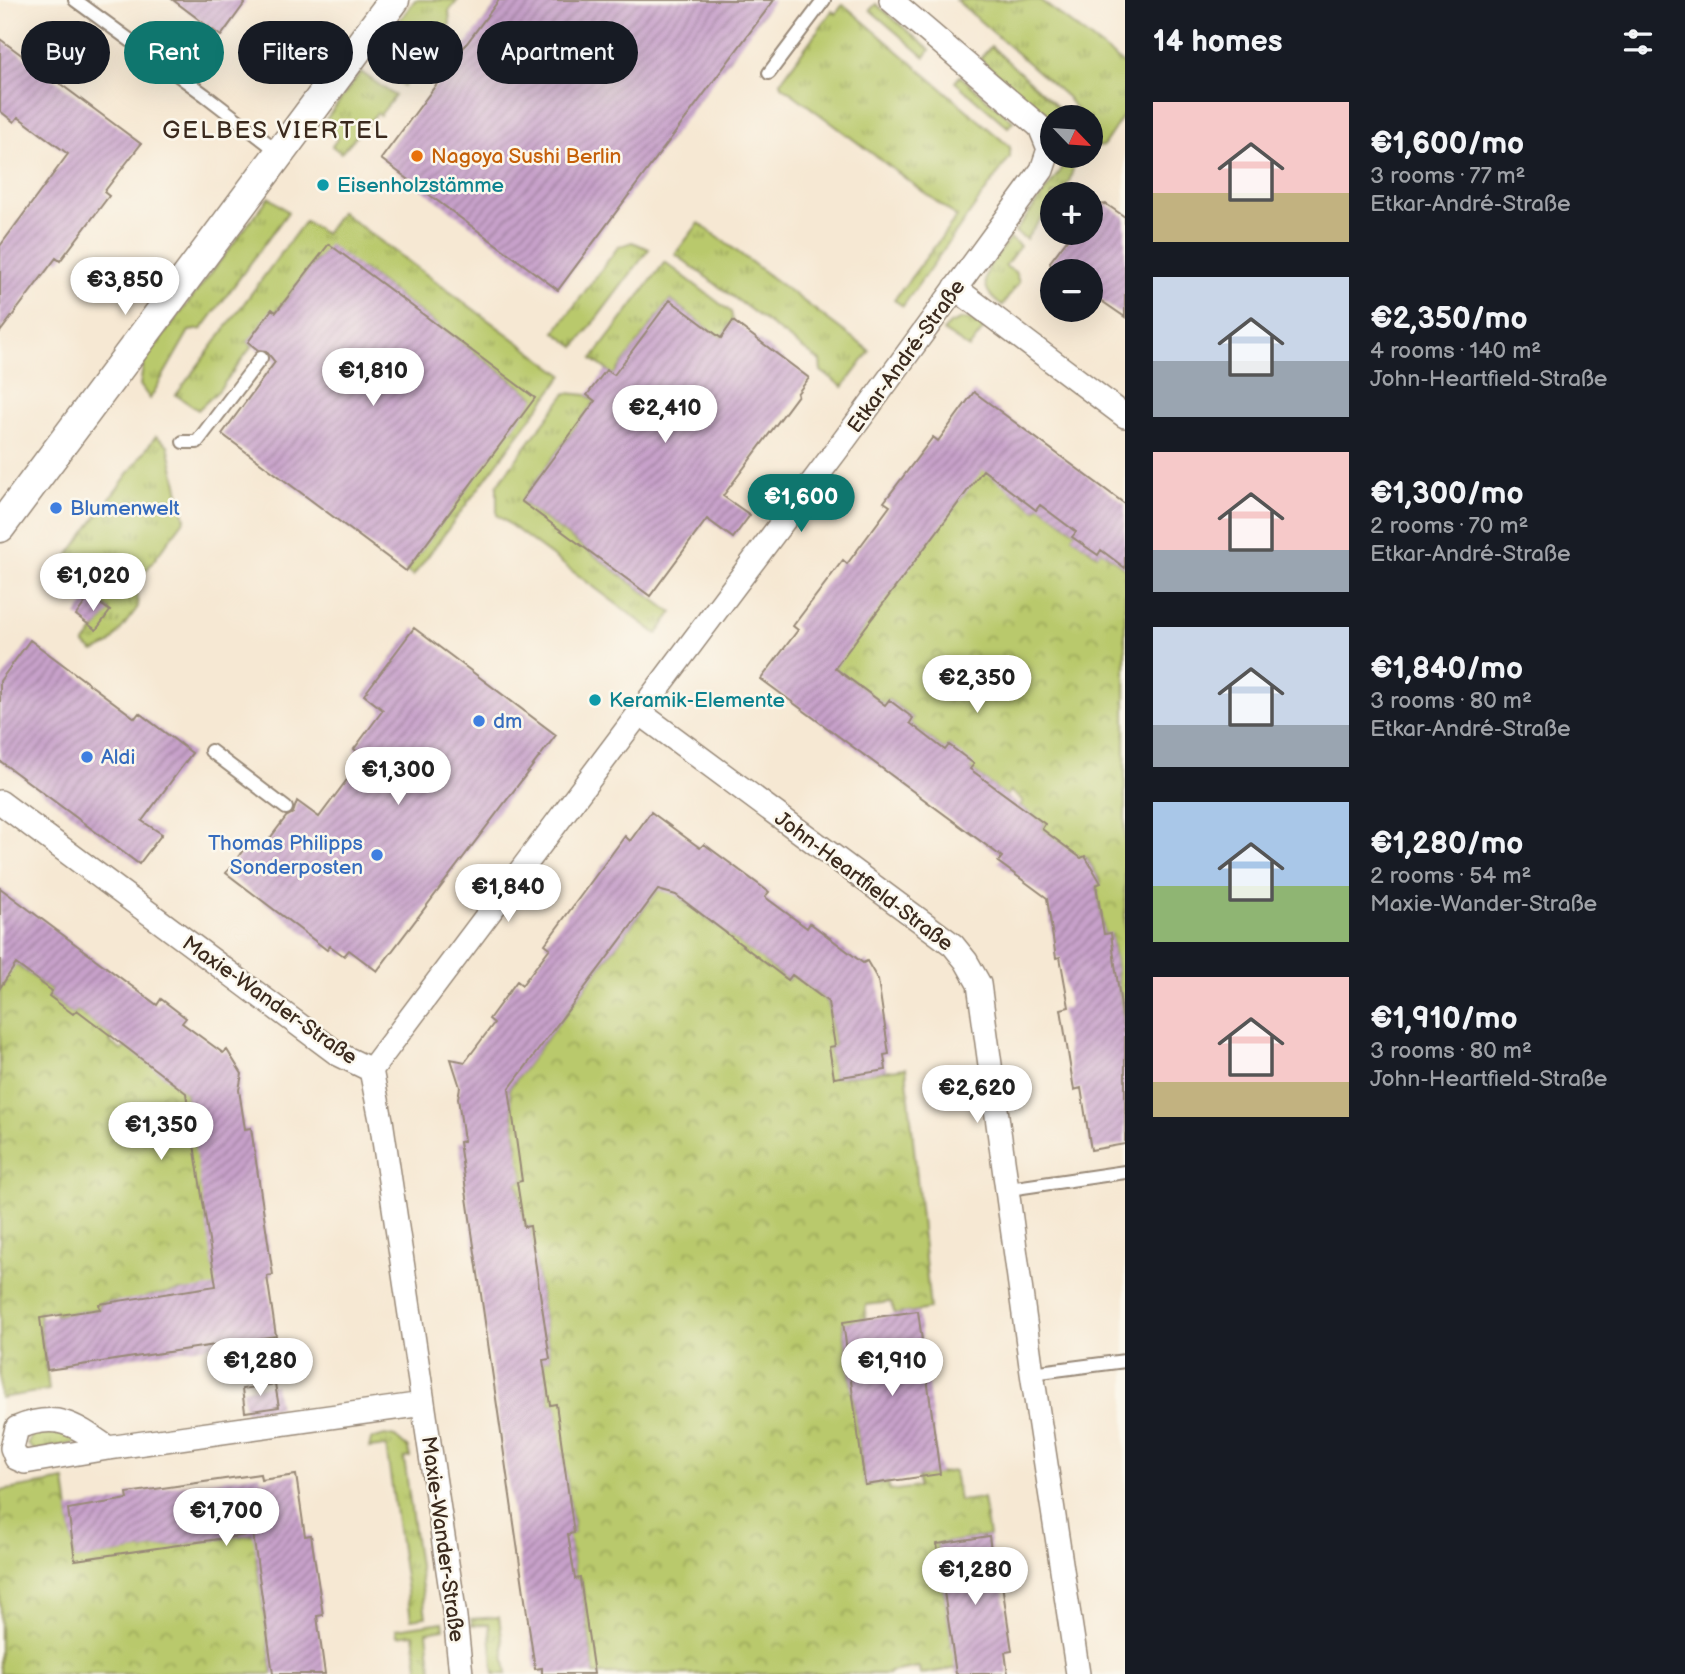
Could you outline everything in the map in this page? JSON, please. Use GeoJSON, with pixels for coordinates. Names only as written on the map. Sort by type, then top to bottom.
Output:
{"type":"FeatureCollection","features":[{"type":"Feature","properties":{"kind":"street"},"geometry":{"type":"LineString","coordinates":[[0,527],[394,0]]}},
{"type":"Feature","properties":{"kind":"street","name":"Etkar-André-Straße"},"geometry":{"type":"LineString","coordinates":[[370,1070],[640,713],[1042,170],[1049,149],[1040,127],[891,0]]}},
{"type":"Feature","properties":{"kind":"street"},"geometry":{"type":"LineString","coordinates":[[956,288],[1125,416]]}},
{"type":"Feature","properties":{"kind":"street","name":"John-Heartfield-Straße"},"geometry":{"type":"LineString","coordinates":[[640,713],[953,945],[967,961],[979,984],[1009,1188],[1032,1373],[1078,1674]]}},
{"type":"Feature","properties":{"kind":"street","name":"Maxie-Wander-Straße"},"geometry":{"type":"LineString","coordinates":[[0,802],[338,1054],[370,1070],[379,1107],[424,1404],[461,1674]]}},
{"type":"Feature","properties":{"kind":"street"},"geometry":{"type":"LineString","coordinates":[[108,1448],[72,1423],[56,1421],[29,1423],[17,1428],[6,1449],[25,1462],[424,1404]]}},
{"type":"Feature","properties":{"kind":"lane"},"geometry":{"type":"LineString","coordinates":[[75,0],[280,152]]}},
{"type":"Feature","properties":{"kind":"lane"},"geometry":{"type":"LineString","coordinates":[[769,73],[824,0]]}},
{"type":"Feature","properties":{"kind":"lane"},"geometry":{"type":"LineString","coordinates":[[183,442],[197,442],[261,358]]}},
{"type":"Feature","properties":{"kind":"lane"},"geometry":{"type":"LineString","coordinates":[[211,751],[286,808]]}},
{"type":"Feature","properties":{"kind":"lane"},"geometry":{"type":"LineString","coordinates":[[1009,1188],[1125,1172]]}},
{"type":"Feature","properties":{"kind":"lane"},"geometry":{"type":"LineString","coordinates":[[1032,1373],[1125,1360]]}},
{"type":"Feature","properties":{"kind":"green space"},"geometry":{"type":"Polygon","coordinates":[[[415,0],[458,0],[449,11],[450,21],[399,21],[415,0]]]}},
{"type":"Feature","properties":{"kind":"green space"},"geometry":{"type":"Polygon","coordinates":[[[956,0],[1040,0],[1125,65],[1125,113],[1103,146],[1103,105],[1073,105],[956,0]]]}},
{"type":"Feature","properties":{"kind":"green space"},"geometry":{"type":"Polygon","coordinates":[[[843,4],[1010,147],[1010,157],[903,306],[894,300],[957,217],[782,86],[781,81],[832,11],[836,14],[843,4]]]}},
{"type":"Feature","properties":{"kind":"green space"},"geometry":{"type":"Polygon","coordinates":[[[876,4],[930,50],[925,57],[870,10],[876,4]]]}},
{"type":"Feature","properties":{"kind":"green space"},"geometry":{"type":"Polygon","coordinates":[[[991,46],[1055,105],[1040,105],[1040,109],[980,59],[991,46]]]}},
{"type":"Feature","properties":{"kind":"green space"},"geometry":{"type":"Polygon","coordinates":[[[361,72],[367,76],[367,84],[378,84],[395,96],[380,115],[377,113],[341,153],[332,146],[338,138],[322,125],[361,72]]]}},
{"type":"Feature","properties":{"kind":"green space"},"geometry":{"type":"Polygon","coordinates":[[[960,76],[1013,121],[1008,127],[955,82],[960,76]]]}},
{"type":"Feature","properties":{"kind":"green space"},"geometry":{"type":"Polygon","coordinates":[[[1073,168],[1069,182],[1052,182],[1061,170],[1073,168]]]}},
{"type":"Feature","properties":{"kind":"green space"},"geometry":{"type":"Polygon","coordinates":[[[269,197],[288,212],[202,329],[189,331],[150,399],[140,385],[144,361],[269,197]]]}},
{"type":"Feature","properties":{"kind":"green space"},"geometry":{"type":"Polygon","coordinates":[[[1040,198],[1040,220],[1026,239],[1015,232],[1040,198]]]}},
{"type":"Feature","properties":{"kind":"green space"},"geometry":{"type":"Polygon","coordinates":[[[341,212],[563,375],[413,576],[406,571],[534,397],[362,269],[350,285],[316,260],[276,312],[248,342],[252,346],[219,390],[198,410],[176,395],[305,221],[325,234],[341,212]]]}},
{"type":"Feature","properties":{"kind":"green space"},"geometry":{"type":"Polygon","coordinates":[[[699,223],[870,351],[843,387],[821,371],[820,361],[675,254],[699,223]]]}},
{"type":"Feature","properties":{"kind":"green space"},"geometry":{"type":"Polygon","coordinates":[[[1010,238],[1020,246],[1005,266],[1015,272],[1019,282],[1002,306],[992,297],[985,281],[991,264],[1010,238]]]}},
{"type":"Feature","properties":{"kind":"green space"},"geometry":{"type":"Polygon","coordinates":[[[632,242],[649,249],[575,347],[555,332],[618,247],[632,242]]]}},
{"type":"Feature","properties":{"kind":"green space"},"geometry":{"type":"Polygon","coordinates":[[[665,262],[731,312],[733,321],[721,338],[670,300],[614,375],[592,359],[665,262]]]}},
{"type":"Feature","properties":{"kind":"green space"},"geometry":{"type":"Polygon","coordinates":[[[962,319],[972,320],[985,327],[969,348],[943,331],[950,324],[962,319]]]}},
{"type":"Feature","properties":{"kind":"green space"},"geometry":{"type":"Polygon","coordinates":[[[566,393],[587,395],[595,401],[521,501],[672,613],[657,634],[497,515],[497,485],[566,393]]]}},
{"type":"Feature","properties":{"kind":"green space"},"geometry":{"type":"Polygon","coordinates":[[[156,436],[168,445],[185,519],[136,584],[138,607],[110,644],[94,652],[84,644],[110,610],[100,603],[104,592],[64,561],[156,436]]]}},
{"type":"Feature","properties":{"kind":"green space"},"geometry":{"type":"Polygon","coordinates":[[[978,458],[1012,492],[1036,510],[1040,505],[1076,532],[1073,537],[1097,555],[1101,550],[1125,568],[1125,1034],[1111,934],[1104,934],[1096,885],[1101,882],[1086,856],[1080,859],[1042,829],[1045,824],[1020,806],[1023,801],[1010,791],[1006,796],[970,769],[949,745],[945,750],[910,723],[913,718],[889,700],[885,705],[833,667],[978,458]]]}},
{"type":"Feature","properties":{"kind":"green space"},"geometry":{"type":"Polygon","coordinates":[[[668,877],[682,900],[763,960],[767,957],[764,962],[788,980],[792,975],[828,1002],[835,1046],[829,1048],[834,1078],[906,1068],[930,1309],[895,1315],[891,1302],[866,1305],[865,1319],[843,1323],[865,1485],[888,1482],[890,1491],[918,1487],[918,1477],[954,1471],[959,1501],[983,1498],[989,1536],[937,1544],[952,1645],[965,1667],[920,1674],[919,1667],[889,1674],[594,1674],[583,1595],[577,1595],[583,1593],[581,1578],[575,1579],[568,1534],[574,1533],[563,1454],[552,1420],[558,1419],[556,1404],[550,1405],[543,1360],[550,1359],[530,1226],[524,1227],[517,1182],[524,1180],[521,1165],[515,1166],[518,1149],[509,1089],[668,877]]]}},
{"type":"Feature","properties":{"kind":"green space"},"geometry":{"type":"Polygon","coordinates":[[[0,960],[16,964],[52,991],[49,996],[73,1014],[77,1010],[113,1037],[110,1042],[122,1051],[129,1042],[186,1093],[226,1291],[179,1291],[150,1296],[115,1307],[114,1301],[99,1303],[100,1309],[56,1316],[55,1310],[39,1312],[49,1390],[0,1398],[0,960]]]}},
{"type":"Feature","properties":{"kind":"green space"},"geometry":{"type":"Polygon","coordinates":[[[66,1429],[84,1441],[35,1451],[27,1444],[33,1434],[66,1429]]]}},
{"type":"Feature","properties":{"kind":"green space"},"geometry":{"type":"Polygon","coordinates":[[[385,1435],[395,1437],[408,1448],[410,1457],[404,1458],[426,1617],[411,1619],[386,1446],[369,1448],[371,1439],[385,1435]]]}},
{"type":"Feature","properties":{"kind":"green space"},"geometry":{"type":"Polygon","coordinates":[[[65,1480],[75,1559],[262,1533],[256,1558],[273,1674],[0,1674],[0,1491],[65,1480]]]}},
{"type":"Feature","properties":{"kind":"green space"},"geometry":{"type":"Polygon","coordinates":[[[499,1617],[507,1674],[494,1674],[489,1624],[472,1625],[471,1619],[499,1617]]]}},
{"type":"Feature","properties":{"kind":"green space"},"geometry":{"type":"Polygon","coordinates":[[[443,1622],[444,1629],[427,1632],[432,1674],[419,1674],[414,1634],[397,1636],[396,1629],[443,1622]]]}},
{"type":"Feature","properties":{"kind":"building"},"geometry":{"type":"Polygon","coordinates":[[[173,0],[247,0],[224,32],[224,21],[201,21],[173,0]]]}},
{"type":"Feature","properties":{"kind":"building"},"geometry":{"type":"Polygon","coordinates":[[[499,0],[774,0],[558,290],[381,159],[437,84],[463,84],[463,49],[477,30],[477,84],[638,84],[638,21],[483,21],[499,0]]]}},
{"type":"Feature","properties":{"kind":"building"},"geometry":{"type":"Polygon","coordinates":[[[0,39],[21,55],[21,84],[60,84],[141,144],[104,192],[109,196],[60,261],[56,258],[0,332],[0,246],[68,154],[18,117],[14,122],[0,111],[0,39]]]}},
{"type":"Feature","properties":{"kind":"building"},"geometry":{"type":"Polygon","coordinates":[[[1103,204],[1125,217],[1125,317],[1103,302],[1103,259],[1052,259],[1063,245],[1103,245],[1103,204]]]}},
{"type":"Feature","properties":{"kind":"building"},"geometry":{"type":"Polygon","coordinates":[[[329,244],[535,398],[406,571],[222,434],[275,362],[266,351],[258,350],[248,342],[272,309],[276,312],[329,244]]]}},
{"type":"Feature","properties":{"kind":"building"},"geometry":{"type":"Polygon","coordinates":[[[670,300],[721,338],[733,321],[809,378],[723,496],[750,515],[733,538],[707,519],[650,596],[521,501],[595,401],[587,395],[606,370],[614,375],[670,300]]]}},
{"type":"Feature","properties":{"kind":"building"},"geometry":{"type":"Polygon","coordinates":[[[974,392],[1125,504],[1125,568],[1101,550],[1098,555],[1072,537],[1076,532],[1040,505],[1036,510],[983,470],[835,668],[885,705],[889,700],[913,718],[910,723],[945,750],[949,745],[974,764],[970,769],[1045,824],[1042,829],[1081,858],[1085,856],[1101,883],[1096,885],[1104,934],[1111,933],[1125,1034],[1125,1144],[1091,1150],[1081,1088],[1074,1090],[1061,1009],[1069,1007],[1060,957],[1056,958],[1047,898],[998,862],[1002,857],[761,679],[798,630],[793,626],[843,560],[847,564],[890,506],[884,502],[933,437],[938,441],[974,392]]]}},
{"type":"Feature","properties":{"kind":"building"},"geometry":{"type":"Polygon","coordinates":[[[90,596],[110,611],[96,630],[76,615],[90,596]]]}},
{"type":"Feature","properties":{"kind":"building","name":"Thomas Philipps Sonderposten"},"geometry":{"type":"Polygon","coordinates":[[[414,628],[556,735],[377,971],[349,950],[344,956],[330,946],[327,950],[226,873],[250,841],[261,850],[286,817],[293,813],[297,801],[319,817],[364,757],[354,749],[383,710],[364,695],[414,628]]]}},
{"type":"Feature","properties":{"kind":"building","name":"Aldi"},"geometry":{"type":"Polygon","coordinates":[[[30,640],[135,718],[139,713],[192,753],[142,821],[162,834],[139,864],[0,761],[0,681],[30,640]]]}},
{"type":"Feature","properties":{"kind":"building"},"geometry":{"type":"Polygon","coordinates":[[[651,812],[700,848],[704,844],[769,892],[765,897],[807,928],[810,923],[863,963],[867,961],[878,980],[889,1054],[884,1055],[886,1070],[834,1078],[829,1047],[835,1046],[828,1002],[792,975],[788,980],[676,895],[658,890],[509,1089],[522,1181],[517,1182],[524,1227],[530,1226],[550,1359],[543,1360],[550,1405],[556,1404],[574,1533],[568,1534],[575,1579],[580,1578],[594,1674],[542,1674],[542,1668],[535,1669],[459,1142],[464,1141],[458,1098],[460,1087],[451,1059],[465,1062],[494,1023],[489,1019],[517,981],[522,985],[550,948],[545,944],[625,836],[630,841],[651,812]]]}},
{"type":"Feature","properties":{"kind":"building"},"geometry":{"type":"Polygon","coordinates":[[[0,888],[157,1005],[161,999],[186,1018],[182,1023],[223,1053],[227,1050],[242,1074],[239,1090],[245,1129],[251,1128],[273,1275],[267,1276],[276,1336],[47,1370],[40,1318],[100,1309],[99,1304],[216,1286],[186,1093],[77,1010],[73,1014],[49,996],[52,991],[16,964],[0,988],[0,888]]]}},
{"type":"Feature","properties":{"kind":"building"},"geometry":{"type":"Polygon","coordinates":[[[918,1311],[940,1474],[865,1485],[843,1322],[918,1311]]]}},
{"type":"Feature","properties":{"kind":"building"},"geometry":{"type":"Polygon","coordinates":[[[275,1384],[279,1407],[245,1412],[242,1389],[275,1384]]]}},
{"type":"Feature","properties":{"kind":"building"},"geometry":{"type":"Polygon","coordinates":[[[260,1474],[261,1480],[296,1475],[305,1536],[311,1535],[323,1615],[317,1616],[325,1674],[273,1674],[253,1534],[75,1560],[68,1509],[128,1499],[127,1493],[260,1474]]]}},
{"type":"Feature","properties":{"kind":"building"},"geometry":{"type":"Polygon","coordinates":[[[989,1536],[994,1572],[1000,1571],[1012,1651],[1005,1652],[1008,1674],[956,1674],[937,1544],[989,1536]]]}},
{"type":"Feature","properties":{"kind":"place","name":"Nagoya Sushi Berlin"},"geometry":{"type":"Point","coordinates":[417,156]}},
{"type":"Feature","properties":{"kind":"place","name":"Eisenholzstämme"},"geometry":{"type":"Point","coordinates":[323,185]}},
{"type":"Feature","properties":{"kind":"place","name":"Blumenwelt"},"geometry":{"type":"Point","coordinates":[56,508]}},
{"type":"Feature","properties":{"kind":"place","name":"Keramik-Elemente"},"geometry":{"type":"Point","coordinates":[595,700]}},
{"type":"Feature","properties":{"kind":"place","name":"dm"},"geometry":{"type":"Point","coordinates":[479,721]}},
{"type":"Feature","properties":{"kind":"place","name":"Aldi"},"geometry":{"type":"Point","coordinates":[87,757]}},
{"type":"Feature","properties":{"kind":"place","name":"Thomas Philipps Sonderposten"},"geometry":{"type":"Point","coordinates":[377,855]}},
{"type":"Feature","properties":{"kind":"district","name":"GELBES VIERTEL"},"geometry":{"type":"Point","coordinates":[276,130]}}]}
